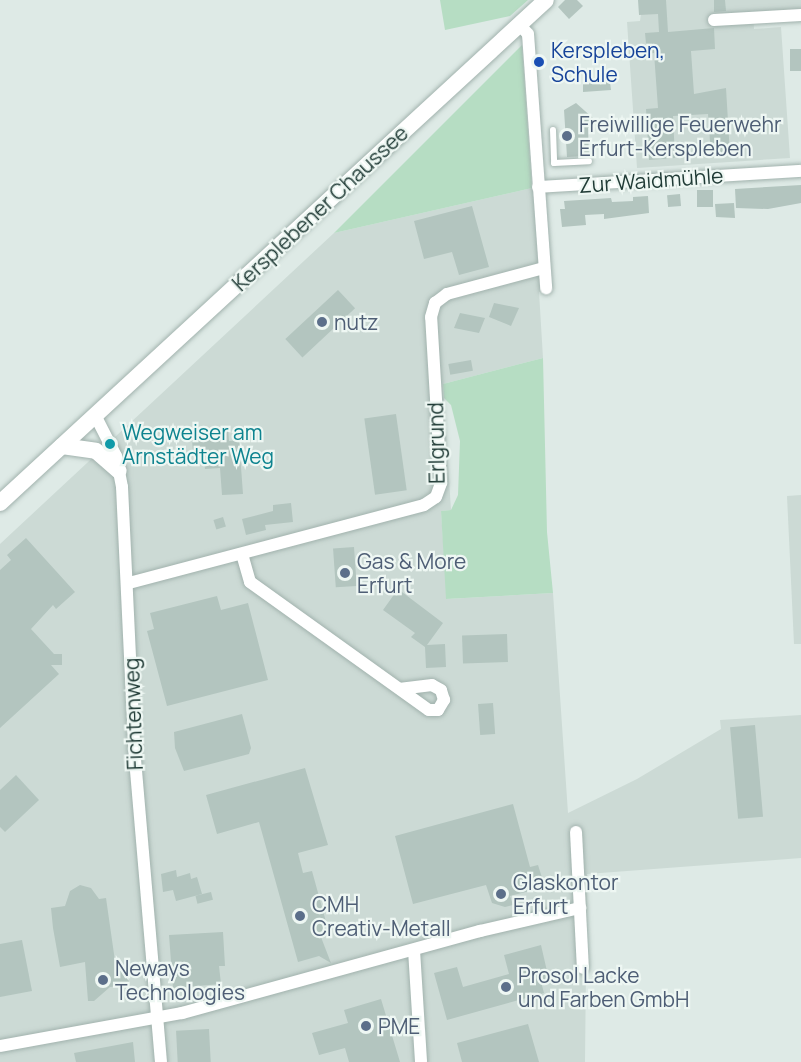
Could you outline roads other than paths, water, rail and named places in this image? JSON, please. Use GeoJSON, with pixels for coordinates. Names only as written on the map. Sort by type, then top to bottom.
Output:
{"type":"FeatureCollection","features":[{"type":"Feature","properties":{"kind":"main road","name":"Kersplebener Chaussee"},"geometry":{"type":"LineString","coordinates":[[0,503],[546,0]]}},
{"type":"Feature","properties":{"kind":"main road"},"geometry":{"type":"LineString","coordinates":[[62,446],[96,451],[119,471]]}},
{"type":"Feature","properties":{"kind":"street"},"geometry":{"type":"LineString","coordinates":[[714,20],[801,15]]}},
{"type":"Feature","properties":{"kind":"street"},"geometry":{"type":"LineString","coordinates":[[519,24],[528,34],[546,288]]}},
{"type":"Feature","properties":{"kind":"street","name":"Zur Waidmühle"},"geometry":{"type":"LineString","coordinates":[[538,187],[801,171]]}},
{"type":"Feature","properties":{"kind":"street","name":"Erlgrund"},"geometry":{"type":"LineString","coordinates":[[129,583],[424,505],[436,497],[441,483],[431,317],[435,303],[447,294],[544,268]]}},
{"type":"Feature","properties":{"kind":"street","name":"Fichtenweg"},"geometry":{"type":"LineString","coordinates":[[95,415],[103,427],[119,471],[129,583],[135,768],[161,1062]]}},
{"type":"Feature","properties":{"kind":"street"},"geometry":{"type":"LineString","coordinates":[[242,554],[250,582],[401,689]]}},
{"type":"Feature","properties":{"kind":"street"},"geometry":{"type":"LineString","coordinates":[[576,832],[583,968]]}},
{"type":"Feature","properties":{"kind":"street"},"geometry":{"type":"LineString","coordinates":[[0,1046],[158,1017],[580,908]]}},
{"type":"Feature","properties":{"kind":"street"},"geometry":{"type":"LineString","coordinates":[[414,950],[421,1062]]}},
{"type":"Feature","properties":{"kind":"lane"},"geometry":{"type":"LineString","coordinates":[[553,130],[554,163],[589,161]]}},
{"type":"Feature","properties":{"kind":"lane"},"geometry":{"type":"LineString","coordinates":[[536,145],[554,144]]}},
{"type":"Feature","properties":{"kind":"place","name":"Kerspleben, Schule"},"geometry":{"type":"Point","coordinates":[539,62]}},
{"type":"Feature","properties":{"kind":"place","name":"Freiwillige Feuerwehr Erfurt-Kerspleben"},"geometry":{"type":"Point","coordinates":[567,136]}},
{"type":"Feature","properties":{"kind":"place","name":"nutz"},"geometry":{"type":"Point","coordinates":[322,322]}},
{"type":"Feature","properties":{"kind":"place","name":"Wegweiser am Arnstädter Weg"},"geometry":{"type":"Point","coordinates":[110,444]}},
{"type":"Feature","properties":{"kind":"place","name":"Gas & More Erfurt"},"geometry":{"type":"Point","coordinates":[345,573]}},
{"type":"Feature","properties":{"kind":"place","name":"Glaskontor Erfurt"},"geometry":{"type":"Point","coordinates":[501,894]}},
{"type":"Feature","properties":{"kind":"place","name":"CMH Creativ-Metall"},"geometry":{"type":"Point","coordinates":[300,916]}},
{"type":"Feature","properties":{"kind":"place","name":"Neways Technologies"},"geometry":{"type":"Point","coordinates":[103,980]}},
{"type":"Feature","properties":{"kind":"place","name":"Prosol Lacke und Farben GmbH"},"geometry":{"type":"Point","coordinates":[506,987]}},
{"type":"Feature","properties":{"kind":"place","name":"PME"},"geometry":{"type":"Point","coordinates":[366,1026]}}]}
